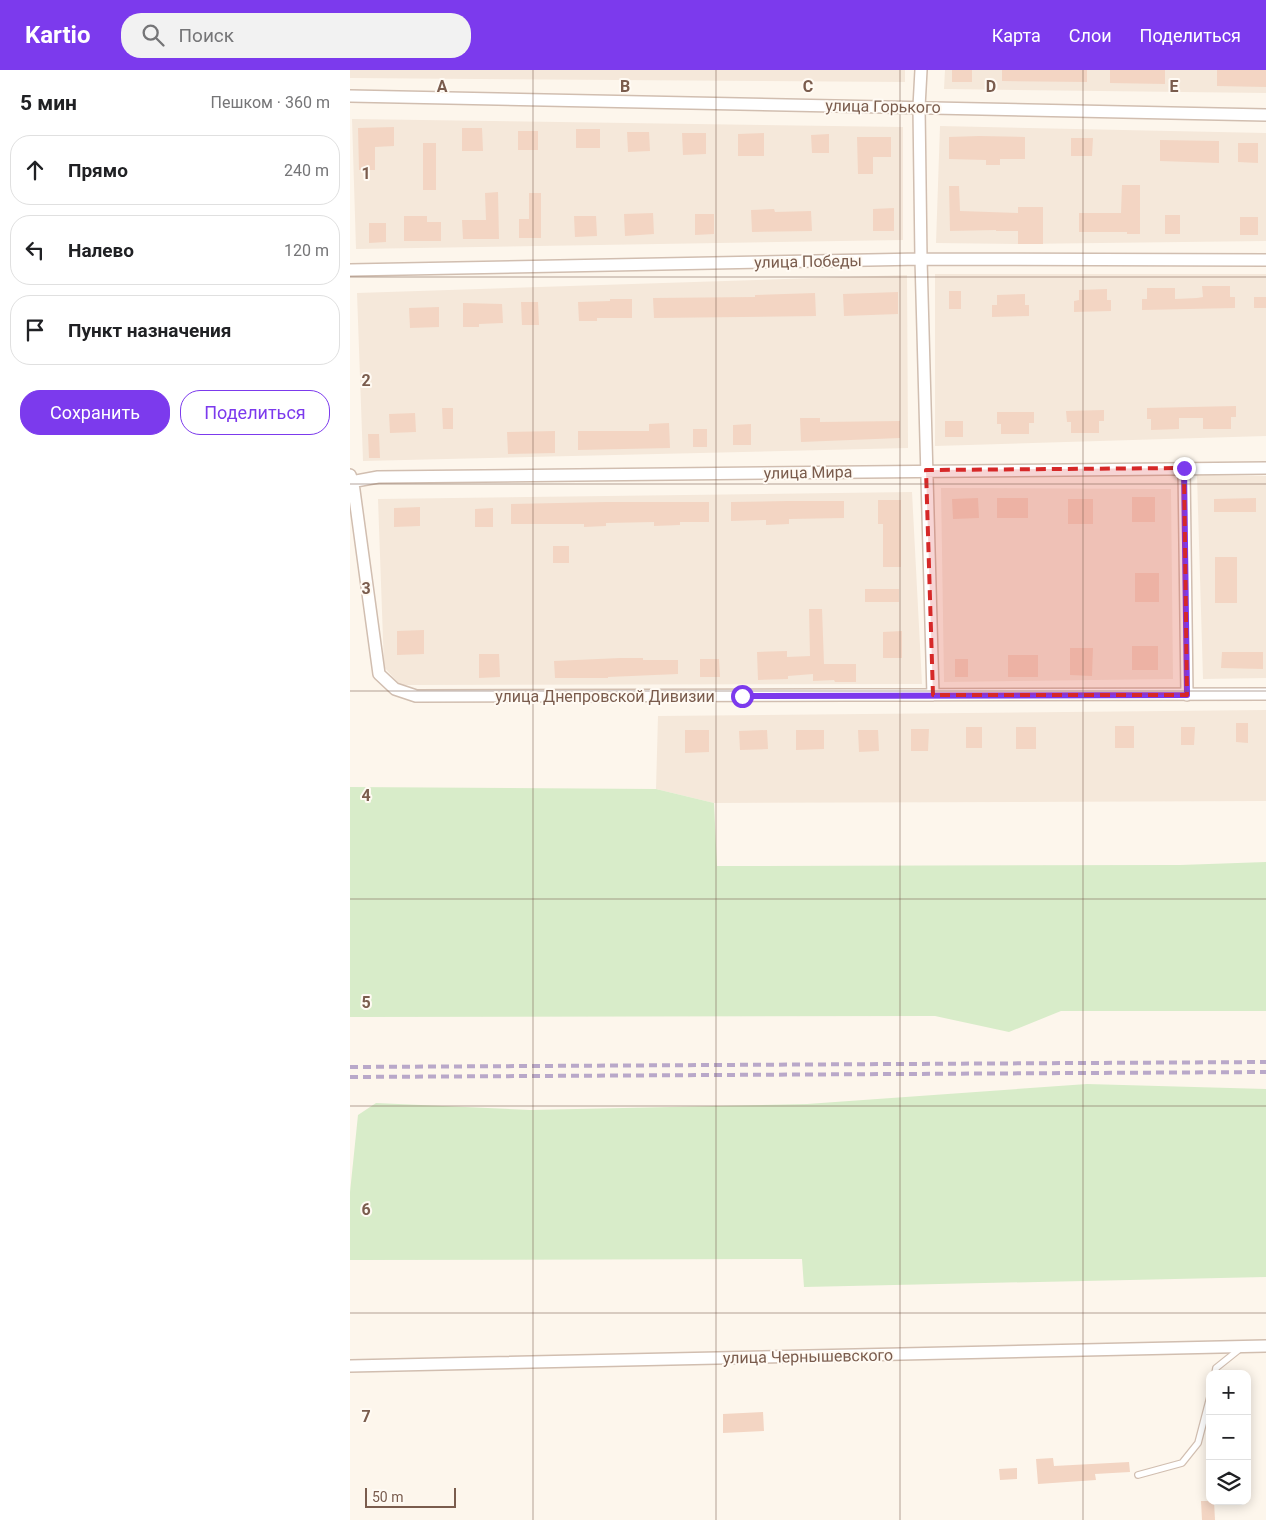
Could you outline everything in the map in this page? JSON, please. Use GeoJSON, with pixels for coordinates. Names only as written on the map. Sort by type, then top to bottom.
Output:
{"type":"FeatureCollection","features":[{"type":"Feature","properties":{"kind":"street"},"geometry":{"type":"LineString","coordinates":[[921,70],[919,107],[921,259],[933,695]]}},
{"type":"Feature","properties":{"kind":"street","name":"улица Горького"},"geometry":{"type":"LineString","coordinates":[[350,96],[1266,115]]}},
{"type":"Feature","properties":{"kind":"street","name":"улица Победы"},"geometry":{"type":"LineString","coordinates":[[350,270],[921,259],[1266,260]]}},
{"type":"Feature","properties":{"kind":"street"},"geometry":{"type":"LineString","coordinates":[[1184,468],[1187,695]]}},
{"type":"Feature","properties":{"kind":"street","name":"улица Мира"},"geometry":{"type":"LineString","coordinates":[[351,481],[378,477],[1266,468]]}},
{"type":"Feature","properties":{"kind":"street","name":"улица Днепровской Дивизии"},"geometry":{"type":"LineString","coordinates":[[351,481],[379,674],[395,689],[416,696],[1266,694]]}},
{"type":"Feature","properties":{"kind":"street","name":"улица Чернышевского"},"geometry":{"type":"LineString","coordinates":[[350,1366],[1266,1346]]}},
{"type":"Feature","properties":{"kind":"lane"},"geometry":{"type":"LineString","coordinates":[[1216,1370],[1242,1347]]}},
{"type":"Feature","properties":{"kind":"lane"},"geometry":{"type":"LineString","coordinates":[[1138,1475],[1182,1463],[1198,1443],[1206,1412]]}},
{"type":"Feature","properties":{"kind":"highlighted area"},"geometry":{"type":"Polygon","coordinates":[[[1184,468],[1187,695],[933,695],[926,470],[1184,468]]]}},
{"type":"Feature","properties":{"kind":"shaded area"},"geometry":{"type":"Polygon","coordinates":[[[350,70],[905,70],[905,82],[350,78],[350,70]]]}},
{"type":"Feature","properties":{"kind":"shaded area"},"geometry":{"type":"Polygon","coordinates":[[[945,70],[1266,70],[1266,93],[944,89],[945,70]]]}},
{"type":"Feature","properties":{"kind":"shaded area"},"geometry":{"type":"Polygon","coordinates":[[[352,119],[903,127],[903,240],[356,249],[352,119]]]}},
{"type":"Feature","properties":{"kind":"shaded area"},"geometry":{"type":"Polygon","coordinates":[[[940,126],[1266,133],[1266,241],[936,243],[940,126]]]}},
{"type":"Feature","properties":{"kind":"shaded area"},"geometry":{"type":"Polygon","coordinates":[[[935,274],[1266,274],[1266,436],[935,446],[935,274]]]}},
{"type":"Feature","properties":{"kind":"shaded area"},"geometry":{"type":"Polygon","coordinates":[[[907,275],[908,448],[363,461],[357,293],[907,275]]]}},
{"type":"Feature","properties":{"kind":"shaded area"},"geometry":{"type":"Polygon","coordinates":[[[1197,475],[1266,476],[1266,678],[1203,679],[1197,475]]]}},
{"type":"Feature","properties":{"kind":"shaded area"},"geometry":{"type":"Polygon","coordinates":[[[941,488],[1171,489],[1173,679],[944,682],[941,488]]]}},
{"type":"Feature","properties":{"kind":"shaded area"},"geometry":{"type":"Polygon","coordinates":[[[912,492],[922,684],[400,685],[384,667],[378,499],[912,492]]]}},
{"type":"Feature","properties":{"kind":"shaded area"},"geometry":{"type":"Polygon","coordinates":[[[1266,710],[1266,801],[714,803],[656,789],[658,716],[1266,710]]]}},
{"type":"Feature","properties":{"kind":"green space"},"geometry":{"type":"Polygon","coordinates":[[[350,787],[656,789],[714,803],[717,866],[1180,865],[1266,862],[1266,1011],[1061,1011],[1009,1032],[935,1016],[350,1017],[350,787]]]}},
{"type":"Feature","properties":{"kind":"green space"},"geometry":{"type":"Polygon","coordinates":[[[1087,1084],[1266,1089],[1266,1277],[804,1287],[802,1259],[350,1260],[350,1192],[358,1115],[376,1103],[530,1110],[807,1104],[1087,1084]]]}},
{"type":"Feature","properties":{"kind":"building"},"geometry":{"type":"Polygon","coordinates":[[[952,70],[972,70],[972,82],[952,82],[952,70]]]}},
{"type":"Feature","properties":{"kind":"building"},"geometry":{"type":"Polygon","coordinates":[[[1002,70],[1087,70],[1087,82],[1002,81],[1002,70]]]}},
{"type":"Feature","properties":{"kind":"building"},"geometry":{"type":"Polygon","coordinates":[[[1110,70],[1165,70],[1165,84],[1110,83],[1110,70]]]}},
{"type":"Feature","properties":{"kind":"building"},"geometry":{"type":"Polygon","coordinates":[[[1217,70],[1266,70],[1266,87],[1217,86],[1217,70]]]}},
{"type":"Feature","properties":{"kind":"building"},"geometry":{"type":"Polygon","coordinates":[[[394,127],[394,146],[375,147],[375,170],[359,170],[358,128],[394,127]]]}},
{"type":"Feature","properties":{"kind":"building"},"geometry":{"type":"Polygon","coordinates":[[[462,128],[482,128],[483,151],[462,151],[462,128]]]}},
{"type":"Feature","properties":{"kind":"building"},"geometry":{"type":"Polygon","coordinates":[[[576,129],[600,129],[600,148],[576,148],[576,129]]]}},
{"type":"Feature","properties":{"kind":"building"},"geometry":{"type":"Polygon","coordinates":[[[518,131],[538,131],[538,150],[518,150],[518,131]]]}},
{"type":"Feature","properties":{"kind":"building"},"geometry":{"type":"Polygon","coordinates":[[[627,132],[649,132],[650,151],[628,152],[627,132]]]}},
{"type":"Feature","properties":{"kind":"building"},"geometry":{"type":"Polygon","coordinates":[[[682,133],[706,133],[706,154],[683,155],[682,133]]]}},
{"type":"Feature","properties":{"kind":"building"},"geometry":{"type":"Polygon","coordinates":[[[764,133],[764,156],[738,156],[738,134],[764,133]]]}},
{"type":"Feature","properties":{"kind":"building"},"geometry":{"type":"Polygon","coordinates":[[[829,134],[829,153],[812,153],[811,135],[829,134]]]}},
{"type":"Feature","properties":{"kind":"building"},"geometry":{"type":"Polygon","coordinates":[[[857,137],[891,137],[891,157],[873,157],[873,174],[858,174],[857,137]]]}},
{"type":"Feature","properties":{"kind":"building"},"geometry":{"type":"Polygon","coordinates":[[[949,137],[1025,137],[1025,159],[1000,159],[1000,165],[986,165],[986,160],[949,159],[949,137]]]}},
{"type":"Feature","properties":{"kind":"building"},"geometry":{"type":"Polygon","coordinates":[[[1071,138],[1093,138],[1092,156],[1071,156],[1071,138]]]}},
{"type":"Feature","properties":{"kind":"building"},"geometry":{"type":"Polygon","coordinates":[[[1160,140],[1219,141],[1219,163],[1160,161],[1160,140]]]}},
{"type":"Feature","properties":{"kind":"building"},"geometry":{"type":"Polygon","coordinates":[[[423,143],[436,143],[436,190],[423,190],[423,143]]]}},
{"type":"Feature","properties":{"kind":"building"},"geometry":{"type":"Polygon","coordinates":[[[1238,143],[1258,143],[1258,163],[1238,162],[1238,143]]]}},
{"type":"Feature","properties":{"kind":"building"},"geometry":{"type":"Polygon","coordinates":[[[1122,185],[1140,185],[1140,234],[1127,234],[1127,232],[1079,232],[1079,213],[1121,213],[1122,185]]]}},
{"type":"Feature","properties":{"kind":"building"},"geometry":{"type":"Polygon","coordinates":[[[949,186],[959,186],[960,211],[1018,213],[1018,207],[1043,207],[1043,244],[1018,244],[1018,231],[950,231],[949,186]]]}},
{"type":"Feature","properties":{"kind":"building"},"geometry":{"type":"Polygon","coordinates":[[[498,192],[499,239],[463,239],[462,220],[486,220],[485,193],[498,192]]]}},
{"type":"Feature","properties":{"kind":"building"},"geometry":{"type":"Polygon","coordinates":[[[529,193],[541,193],[541,238],[519,238],[519,219],[529,219],[529,193]]]}},
{"type":"Feature","properties":{"kind":"building"},"geometry":{"type":"Polygon","coordinates":[[[894,208],[894,231],[873,231],[873,209],[894,208]]]}},
{"type":"Feature","properties":{"kind":"building"},"geometry":{"type":"Polygon","coordinates":[[[774,209],[775,212],[811,211],[812,231],[752,232],[751,210],[774,209]]]}},
{"type":"Feature","properties":{"kind":"building"},"geometry":{"type":"Polygon","coordinates":[[[653,213],[654,234],[625,236],[624,214],[653,213]]]}},
{"type":"Feature","properties":{"kind":"building"},"geometry":{"type":"Polygon","coordinates":[[[695,214],[714,214],[714,234],[695,235],[695,214]]]}},
{"type":"Feature","properties":{"kind":"building"},"geometry":{"type":"Polygon","coordinates":[[[1165,215],[1180,215],[1180,234],[1165,234],[1165,215]]]}},
{"type":"Feature","properties":{"kind":"building"},"geometry":{"type":"Polygon","coordinates":[[[404,216],[427,216],[427,222],[441,222],[441,241],[404,241],[404,216]]]}},
{"type":"Feature","properties":{"kind":"building"},"geometry":{"type":"Polygon","coordinates":[[[574,216],[596,216],[597,236],[575,237],[574,216]]]}},
{"type":"Feature","properties":{"kind":"building"},"geometry":{"type":"Polygon","coordinates":[[[1240,217],[1258,217],[1258,235],[1240,235],[1240,217]]]}},
{"type":"Feature","properties":{"kind":"building"},"geometry":{"type":"Polygon","coordinates":[[[369,223],[386,223],[386,242],[369,243],[369,223]]]}},
{"type":"Feature","properties":{"kind":"building"},"geometry":{"type":"Polygon","coordinates":[[[1202,286],[1230,286],[1230,297],[1235,297],[1235,308],[1142,310],[1142,299],[1147,299],[1147,288],[1175,288],[1175,299],[1203,297],[1202,286]]]}},
{"type":"Feature","properties":{"kind":"building"},"geometry":{"type":"Polygon","coordinates":[[[1107,289],[1107,300],[1111,300],[1111,311],[1074,312],[1074,301],[1079,300],[1079,290],[1107,289]]]}},
{"type":"Feature","properties":{"kind":"building"},"geometry":{"type":"Polygon","coordinates":[[[949,291],[961,291],[961,309],[949,309],[949,291]]]}},
{"type":"Feature","properties":{"kind":"building"},"geometry":{"type":"Polygon","coordinates":[[[898,292],[898,314],[844,316],[843,294],[898,292]]]}},
{"type":"Feature","properties":{"kind":"building"},"geometry":{"type":"Polygon","coordinates":[[[815,293],[816,316],[654,318],[653,298],[755,297],[755,295],[815,293]]]}},
{"type":"Feature","properties":{"kind":"building"},"geometry":{"type":"Polygon","coordinates":[[[1025,294],[1025,305],[1029,305],[1029,316],[992,317],[992,305],[997,305],[997,295],[1025,294]]]}},
{"type":"Feature","properties":{"kind":"building"},"geometry":{"type":"Polygon","coordinates":[[[1254,297],[1266,297],[1266,308],[1254,308],[1254,297]]]}},
{"type":"Feature","properties":{"kind":"building"},"geometry":{"type":"Polygon","coordinates":[[[610,299],[632,299],[632,318],[597,318],[597,321],[579,321],[578,302],[610,301],[610,299]]]}},
{"type":"Feature","properties":{"kind":"building"},"geometry":{"type":"Polygon","coordinates":[[[521,302],[538,302],[539,325],[522,325],[521,302]]]}},
{"type":"Feature","properties":{"kind":"building"},"geometry":{"type":"Polygon","coordinates":[[[463,303],[502,304],[503,323],[479,324],[479,327],[463,327],[463,303]]]}},
{"type":"Feature","properties":{"kind":"building"},"geometry":{"type":"Polygon","coordinates":[[[439,307],[439,327],[410,328],[409,308],[439,307]]]}},
{"type":"Feature","properties":{"kind":"building"},"geometry":{"type":"Polygon","coordinates":[[[1236,406],[1236,417],[1231,417],[1231,429],[1203,429],[1203,418],[1179,418],[1179,429],[1151,430],[1151,419],[1147,419],[1147,408],[1236,406]]]}},
{"type":"Feature","properties":{"kind":"building"},"geometry":{"type":"Polygon","coordinates":[[[442,408],[453,408],[453,429],[443,429],[442,408]]]}},
{"type":"Feature","properties":{"kind":"building"},"geometry":{"type":"Polygon","coordinates":[[[1104,410],[1104,421],[1099,421],[1099,433],[1071,433],[1071,422],[1067,422],[1066,411],[1104,410]]]}},
{"type":"Feature","properties":{"kind":"building"},"geometry":{"type":"Polygon","coordinates":[[[997,412],[1034,412],[1034,423],[1029,423],[1029,434],[1001,434],[1001,424],[997,424],[997,412]]]}},
{"type":"Feature","properties":{"kind":"building"},"geometry":{"type":"Polygon","coordinates":[[[415,413],[416,432],[390,433],[389,414],[415,413]]]}},
{"type":"Feature","properties":{"kind":"building"},"geometry":{"type":"Polygon","coordinates":[[[800,418],[820,418],[820,422],[900,421],[900,438],[801,442],[800,418]]]}},
{"type":"Feature","properties":{"kind":"building"},"geometry":{"type":"Polygon","coordinates":[[[945,421],[963,421],[963,437],[945,437],[945,421]]]}},
{"type":"Feature","properties":{"kind":"building"},"geometry":{"type":"Polygon","coordinates":[[[669,423],[670,448],[578,450],[578,431],[649,431],[649,424],[669,423]]]}},
{"type":"Feature","properties":{"kind":"building"},"geometry":{"type":"Polygon","coordinates":[[[751,424],[751,445],[733,445],[733,425],[751,424]]]}},
{"type":"Feature","properties":{"kind":"building"},"geometry":{"type":"Polygon","coordinates":[[[693,429],[707,429],[707,447],[693,447],[693,429]]]}},
{"type":"Feature","properties":{"kind":"building"},"geometry":{"type":"Polygon","coordinates":[[[555,431],[555,453],[508,454],[507,432],[555,431]]]}},
{"type":"Feature","properties":{"kind":"building"},"geometry":{"type":"Polygon","coordinates":[[[368,434],[379,434],[380,458],[369,458],[368,434]]]}},
{"type":"Feature","properties":{"kind":"building"},"geometry":{"type":"Polygon","coordinates":[[[1132,497],[1155,497],[1155,522],[1132,522],[1132,497]]]}},
{"type":"Feature","properties":{"kind":"building"},"geometry":{"type":"Polygon","coordinates":[[[978,498],[979,518],[953,519],[952,499],[978,498]]]}},
{"type":"Feature","properties":{"kind":"building"},"geometry":{"type":"Polygon","coordinates":[[[997,498],[1028,498],[1028,518],[997,518],[997,498]]]}},
{"type":"Feature","properties":{"kind":"building"},"geometry":{"type":"Polygon","coordinates":[[[1256,498],[1256,512],[1214,512],[1214,499],[1256,498]]]}},
{"type":"Feature","properties":{"kind":"building"},"geometry":{"type":"Polygon","coordinates":[[[1068,499],[1093,499],[1093,524],[1068,524],[1068,499]]]}},
{"type":"Feature","properties":{"kind":"building"},"geometry":{"type":"Polygon","coordinates":[[[878,500],[901,500],[901,567],[883,567],[883,524],[878,524],[878,500]]]}},
{"type":"Feature","properties":{"kind":"building"},"geometry":{"type":"Polygon","coordinates":[[[844,501],[844,518],[789,519],[789,524],[766,525],[766,520],[731,521],[731,502],[844,501]]]}},
{"type":"Feature","properties":{"kind":"building"},"geometry":{"type":"Polygon","coordinates":[[[709,502],[709,522],[680,522],[680,525],[654,526],[654,522],[606,523],[606,526],[584,527],[584,524],[511,524],[511,504],[709,502]]]}},
{"type":"Feature","properties":{"kind":"building"},"geometry":{"type":"Polygon","coordinates":[[[420,507],[420,526],[394,527],[394,508],[420,507]]]}},
{"type":"Feature","properties":{"kind":"building"},"geometry":{"type":"Polygon","coordinates":[[[493,508],[493,527],[475,527],[475,509],[493,508]]]}},
{"type":"Feature","properties":{"kind":"building"},"geometry":{"type":"Polygon","coordinates":[[[553,546],[569,546],[569,563],[553,563],[553,546]]]}},
{"type":"Feature","properties":{"kind":"building"},"geometry":{"type":"Polygon","coordinates":[[[1215,557],[1237,557],[1237,603],[1215,603],[1215,557]]]}},
{"type":"Feature","properties":{"kind":"building"},"geometry":{"type":"Polygon","coordinates":[[[1135,573],[1159,573],[1159,602],[1135,602],[1135,573]]]}},
{"type":"Feature","properties":{"kind":"building"},"geometry":{"type":"Polygon","coordinates":[[[865,589],[899,589],[899,602],[865,602],[865,589]]]}},
{"type":"Feature","properties":{"kind":"building"},"geometry":{"type":"Polygon","coordinates":[[[809,609],[822,609],[824,664],[856,664],[856,682],[813,681],[813,674],[788,676],[788,679],[758,680],[757,652],[787,651],[787,657],[810,656],[809,609]]]}},
{"type":"Feature","properties":{"kind":"building"},"geometry":{"type":"Polygon","coordinates":[[[424,630],[424,654],[397,655],[397,631],[424,630]]]}},
{"type":"Feature","properties":{"kind":"building"},"geometry":{"type":"Polygon","coordinates":[[[902,631],[902,658],[883,658],[883,632],[902,631]]]}},
{"type":"Feature","properties":{"kind":"building"},"geometry":{"type":"Polygon","coordinates":[[[1132,646],[1158,646],[1158,670],[1132,670],[1132,646]]]}},
{"type":"Feature","properties":{"kind":"building"},"geometry":{"type":"Polygon","coordinates":[[[1070,648],[1093,648],[1092,676],[1070,675],[1070,648]]]}},
{"type":"Feature","properties":{"kind":"building"},"geometry":{"type":"Polygon","coordinates":[[[1222,652],[1263,652],[1263,669],[1221,668],[1222,652]]]}},
{"type":"Feature","properties":{"kind":"building"},"geometry":{"type":"Polygon","coordinates":[[[479,654],[499,654],[500,677],[479,678],[479,654]]]}},
{"type":"Feature","properties":{"kind":"building"},"geometry":{"type":"Polygon","coordinates":[[[1008,655],[1038,655],[1038,677],[1008,677],[1008,655]]]}},
{"type":"Feature","properties":{"kind":"building"},"geometry":{"type":"Polygon","coordinates":[[[620,658],[678,660],[678,674],[608,678],[555,678],[554,661],[620,658]]]}},
{"type":"Feature","properties":{"kind":"building"},"geometry":{"type":"Polygon","coordinates":[[[700,659],[719,659],[720,677],[700,677],[700,659]]]}},
{"type":"Feature","properties":{"kind":"building"},"geometry":{"type":"Polygon","coordinates":[[[955,659],[968,659],[968,677],[955,677],[955,659]]]}},
{"type":"Feature","properties":{"kind":"building"},"geometry":{"type":"Polygon","coordinates":[[[1236,723],[1248,723],[1248,743],[1236,742],[1236,723]]]}},
{"type":"Feature","properties":{"kind":"building"},"geometry":{"type":"Polygon","coordinates":[[[1115,726],[1134,726],[1134,748],[1115,748],[1115,726]]]}},
{"type":"Feature","properties":{"kind":"building"},"geometry":{"type":"Polygon","coordinates":[[[966,727],[982,727],[982,748],[966,748],[966,727]]]}},
{"type":"Feature","properties":{"kind":"building"},"geometry":{"type":"Polygon","coordinates":[[[1016,727],[1036,727],[1036,749],[1016,749],[1016,727]]]}},
{"type":"Feature","properties":{"kind":"building"},"geometry":{"type":"Polygon","coordinates":[[[1181,727],[1195,727],[1194,745],[1181,745],[1181,727]]]}},
{"type":"Feature","properties":{"kind":"building"},"geometry":{"type":"Polygon","coordinates":[[[911,729],[929,729],[928,751],[911,751],[911,729]]]}},
{"type":"Feature","properties":{"kind":"building"},"geometry":{"type":"Polygon","coordinates":[[[685,730],[709,730],[709,752],[685,753],[685,730]]]}},
{"type":"Feature","properties":{"kind":"building"},"geometry":{"type":"Polygon","coordinates":[[[767,730],[768,749],[740,750],[739,731],[767,730]]]}},
{"type":"Feature","properties":{"kind":"building"},"geometry":{"type":"Polygon","coordinates":[[[796,730],[824,730],[824,749],[796,750],[796,730]]]}},
{"type":"Feature","properties":{"kind":"building"},"geometry":{"type":"Polygon","coordinates":[[[858,730],[878,730],[879,751],[859,752],[858,730]]]}},
{"type":"Feature","properties":{"kind":"building"},"geometry":{"type":"Polygon","coordinates":[[[763,1412],[764,1431],[723,1433],[723,1414],[763,1412]]]}},
{"type":"Feature","properties":{"kind":"building"},"geometry":{"type":"Polygon","coordinates":[[[1053,1458],[1054,1466],[1129,1462],[1130,1472],[1095,1474],[1096,1480],[1038,1484],[1036,1459],[1053,1458]]]}},
{"type":"Feature","properties":{"kind":"building"},"geometry":{"type":"Polygon","coordinates":[[[1017,1468],[1017,1479],[1000,1480],[999,1469],[1017,1468]]]}},
{"type":"Feature","properties":{"kind":"building"},"geometry":{"type":"Polygon","coordinates":[[[1201,1501],[1206,1501],[1206,1505],[1214,1505],[1215,1520],[1202,1520],[1201,1501]]]}},
{"type":"Feature","properties":{"kind":"railway"},"geometry":{"type":"LineString","coordinates":[[350,1067],[1266,1062]]}},
{"type":"Feature","properties":{"kind":"railway"},"geometry":{"type":"LineString","coordinates":[[350,1077],[1266,1072]]}},
{"type":"Feature","properties":{"kind":"route"},"geometry":{"type":"LineString","coordinates":[[742,696],[1187,695],[1184,468]]}}]}
